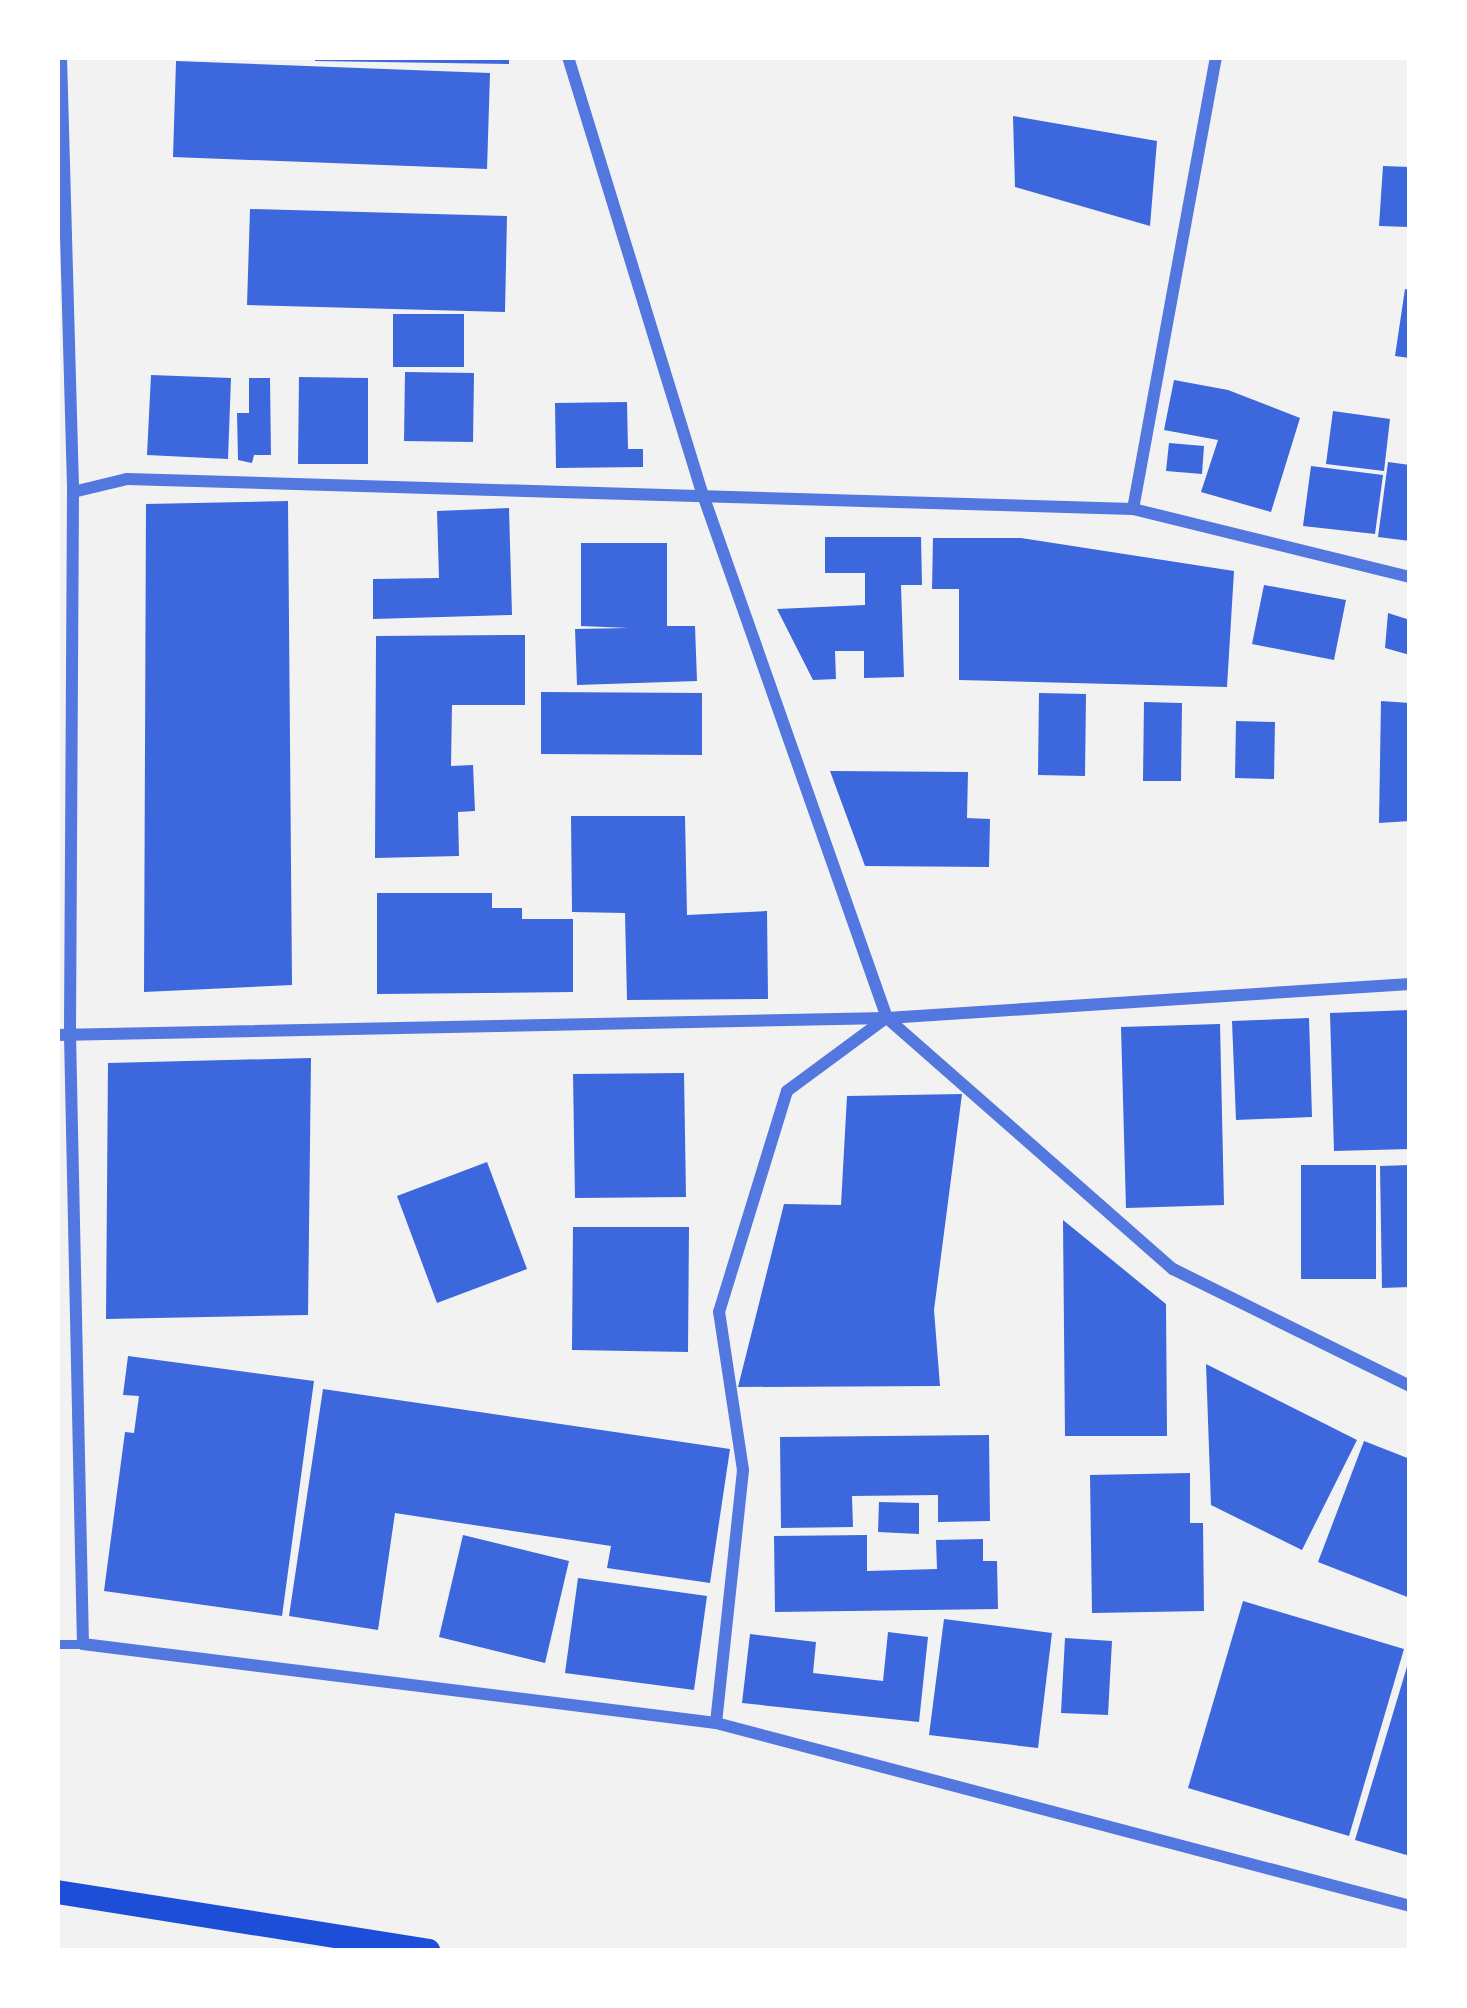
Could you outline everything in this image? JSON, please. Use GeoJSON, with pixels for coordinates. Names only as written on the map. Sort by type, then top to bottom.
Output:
{"type":"FeatureCollection","features":[{"type":"Feature","properties":{"kind":"main road"},"geometry":{"type":"LineString","coordinates":[[57,1892],[428,1951]]}},
{"type":"Feature","properties":{"kind":"street"},"geometry":{"type":"LineString","coordinates":[[61,57],[73,492],[63,1035],[83,1644],[716,1723],[1410,1906]]}},
{"type":"Feature","properties":{"kind":"street"},"geometry":{"type":"LineString","coordinates":[[568,57],[703,495],[886,1018],[1173,1269],[1410,1386]]}},
{"type":"Feature","properties":{"kind":"street"},"geometry":{"type":"LineString","coordinates":[[1133,509],[1216,57]]}},
{"type":"Feature","properties":{"kind":"street"},"geometry":{"type":"LineString","coordinates":[[73,492],[127,479],[1133,509],[1410,577]]}},
{"type":"Feature","properties":{"kind":"street"},"geometry":{"type":"LineString","coordinates":[[57,527],[73,526]]}},
{"type":"Feature","properties":{"kind":"street"},"geometry":{"type":"LineString","coordinates":[[63,1035],[886,1018],[1410,984]]}},
{"type":"Feature","properties":{"kind":"street"},"geometry":{"type":"LineString","coordinates":[[716,1723],[743,1470],[719,1312],[787,1091],[886,1018]]}},
{"type":"Feature","properties":{"kind":"lane"},"geometry":{"type":"LineString","coordinates":[[57,1644],[83,1644]]}},
{"type":"Feature","properties":{"kind":"building"},"geometry":{"type":"Polygon","coordinates":[[[315,57],[509,57],[509,64],[315,61],[315,57]]]}},
{"type":"Feature","properties":{"kind":"building"},"geometry":{"type":"Polygon","coordinates":[[[176,61],[490,73],[487,169],[173,157],[176,61]]]}},
{"type":"Feature","properties":{"kind":"building"},"geometry":{"type":"Polygon","coordinates":[[[1013,116],[1157,141],[1150,226],[1015,187],[1013,116]]]}},
{"type":"Feature","properties":{"kind":"building"},"geometry":{"type":"Polygon","coordinates":[[[1383,166],[1410,167],[1410,227],[1379,226],[1383,166]]]}},
{"type":"Feature","properties":{"kind":"building"},"geometry":{"type":"Polygon","coordinates":[[[250,209],[507,216],[505,312],[247,305],[250,209]]]}},
{"type":"Feature","properties":{"kind":"building"},"geometry":{"type":"Polygon","coordinates":[[[1405,289],[1410,290],[1410,358],[1395,356],[1405,289]]]}},
{"type":"Feature","properties":{"kind":"building"},"geometry":{"type":"Polygon","coordinates":[[[393,314],[464,314],[464,367],[393,367],[393,314]]]}},
{"type":"Feature","properties":{"kind":"building"},"geometry":{"type":"Polygon","coordinates":[[[405,372],[474,373],[473,442],[404,441],[405,372]]]}},
{"type":"Feature","properties":{"kind":"building"},"geometry":{"type":"Polygon","coordinates":[[[151,375],[231,378],[228,459],[147,455],[151,375]]]}},
{"type":"Feature","properties":{"kind":"building"},"geometry":{"type":"Polygon","coordinates":[[[299,377],[368,378],[368,464],[298,464],[299,377]]]}},
{"type":"Feature","properties":{"kind":"building"},"geometry":{"type":"Polygon","coordinates":[[[249,378],[270,378],[271,455],[254,455],[252,463],[238,460],[237,413],[249,413],[249,378]]]}},
{"type":"Feature","properties":{"kind":"building"},"geometry":{"type":"Polygon","coordinates":[[[1174,380],[1228,390],[1300,418],[1271,512],[1201,492],[1218,440],[1164,430],[1174,380]]]}},
{"type":"Feature","properties":{"kind":"building"},"geometry":{"type":"Polygon","coordinates":[[[627,402],[628,449],[643,449],[643,467],[556,468],[555,403],[627,402]]]}},
{"type":"Feature","properties":{"kind":"building"},"geometry":{"type":"Polygon","coordinates":[[[1333,411],[1390,419],[1384,471],[1326,464],[1333,411]]]}},
{"type":"Feature","properties":{"kind":"building"},"geometry":{"type":"Polygon","coordinates":[[[1169,443],[1204,446],[1202,474],[1166,471],[1169,443]]]}},
{"type":"Feature","properties":{"kind":"building"},"geometry":{"type":"Polygon","coordinates":[[[1388,462],[1410,465],[1410,541],[1378,537],[1388,462]]]}},
{"type":"Feature","properties":{"kind":"building"},"geometry":{"type":"Polygon","coordinates":[[[1311,466],[1383,475],[1375,534],[1303,526],[1311,466]]]}},
{"type":"Feature","properties":{"kind":"building"},"geometry":{"type":"Polygon","coordinates":[[[288,501],[292,985],[144,992],[146,504],[288,501]]]}},
{"type":"Feature","properties":{"kind":"building"},"geometry":{"type":"Polygon","coordinates":[[[509,508],[512,615],[373,619],[373,579],[439,578],[437,511],[509,508]]]}},
{"type":"Feature","properties":{"kind":"building"},"geometry":{"type":"Polygon","coordinates":[[[825,537],[921,537],[922,585],[901,585],[904,677],[864,678],[864,651],[835,651],[836,679],[813,680],[777,609],[865,605],[865,573],[825,573],[825,537]]]}},
{"type":"Feature","properties":{"kind":"building"},"geometry":{"type":"Polygon","coordinates":[[[933,538],[1021,538],[1234,571],[1227,687],[959,680],[959,589],[932,589],[933,538]]]}},
{"type":"Feature","properties":{"kind":"building"},"geometry":{"type":"Polygon","coordinates":[[[581,543],[667,543],[667,626],[695,626],[697,681],[577,685],[575,629],[629,628],[581,626],[581,543]]]}},
{"type":"Feature","properties":{"kind":"building"},"geometry":{"type":"Polygon","coordinates":[[[1264,585],[1346,600],[1334,660],[1252,644],[1264,585]]]}},
{"type":"Feature","properties":{"kind":"building"},"geometry":{"type":"Polygon","coordinates":[[[1388,613],[1410,620],[1410,655],[1385,648],[1388,613]]]}},
{"type":"Feature","properties":{"kind":"building"},"geometry":{"type":"Polygon","coordinates":[[[525,635],[525,705],[452,705],[451,766],[473,765],[475,811],[458,812],[459,856],[375,858],[376,636],[525,635]]]}},
{"type":"Feature","properties":{"kind":"building"},"geometry":{"type":"Polygon","coordinates":[[[541,692],[702,693],[702,755],[541,754],[541,692]]]}},
{"type":"Feature","properties":{"kind":"building"},"geometry":{"type":"Polygon","coordinates":[[[1039,693],[1086,694],[1085,776],[1038,775],[1039,693]]]}},
{"type":"Feature","properties":{"kind":"building"},"geometry":{"type":"Polygon","coordinates":[[[1381,701],[1410,703],[1410,821],[1379,823],[1381,701]]]}},
{"type":"Feature","properties":{"kind":"building"},"geometry":{"type":"Polygon","coordinates":[[[1144,702],[1182,703],[1181,781],[1143,781],[1144,702]]]}},
{"type":"Feature","properties":{"kind":"building"},"geometry":{"type":"Polygon","coordinates":[[[1236,721],[1275,722],[1274,779],[1235,778],[1236,721]]]}},
{"type":"Feature","properties":{"kind":"building"},"geometry":{"type":"Polygon","coordinates":[[[830,771],[968,772],[967,818],[990,819],[989,867],[865,866],[830,771]]]}},
{"type":"Feature","properties":{"kind":"building"},"geometry":{"type":"Polygon","coordinates":[[[571,816],[685,816],[687,915],[767,911],[768,999],[627,1000],[625,913],[572,912],[571,816]]]}},
{"type":"Feature","properties":{"kind":"building"},"geometry":{"type":"Polygon","coordinates":[[[377,893],[492,893],[492,908],[522,908],[522,919],[573,919],[573,992],[377,994],[377,893]]]}},
{"type":"Feature","properties":{"kind":"building"},"geometry":{"type":"Polygon","coordinates":[[[1410,1010],[1410,1149],[1334,1151],[1330,1013],[1410,1010]]]}},
{"type":"Feature","properties":{"kind":"building"},"geometry":{"type":"Polygon","coordinates":[[[1309,1018],[1312,1117],[1236,1120],[1232,1021],[1309,1018]]]}},
{"type":"Feature","properties":{"kind":"building"},"geometry":{"type":"Polygon","coordinates":[[[1220,1024],[1224,1205],[1126,1208],[1121,1027],[1220,1024]]]}},
{"type":"Feature","properties":{"kind":"building"},"geometry":{"type":"Polygon","coordinates":[[[311,1058],[308,1315],[106,1319],[108,1063],[311,1058]]]}},
{"type":"Feature","properties":{"kind":"building"},"geometry":{"type":"Polygon","coordinates":[[[684,1073],[686,1197],[575,1198],[573,1074],[684,1073]]]}},
{"type":"Feature","properties":{"kind":"building"},"geometry":{"type":"Polygon","coordinates":[[[962,1094],[934,1310],[940,1386],[738,1387],[784,1204],[841,1205],[847,1096],[962,1094]]]}},
{"type":"Feature","properties":{"kind":"building"},"geometry":{"type":"Polygon","coordinates":[[[487,1162],[527,1269],[437,1303],[397,1196],[487,1162]]]}},
{"type":"Feature","properties":{"kind":"building"},"geometry":{"type":"Polygon","coordinates":[[[1301,1165],[1376,1165],[1376,1279],[1301,1279],[1301,1165]]]}},
{"type":"Feature","properties":{"kind":"building"},"geometry":{"type":"Polygon","coordinates":[[[1410,1165],[1410,1287],[1382,1288],[1380,1166],[1410,1165]]]}},
{"type":"Feature","properties":{"kind":"building"},"geometry":{"type":"Polygon","coordinates":[[[1063,1220],[1166,1304],[1167,1436],[1065,1436],[1063,1220]]]}},
{"type":"Feature","properties":{"kind":"building"},"geometry":{"type":"Polygon","coordinates":[[[573,1227],[689,1227],[688,1352],[572,1350],[573,1227]]]}},
{"type":"Feature","properties":{"kind":"building"},"geometry":{"type":"Polygon","coordinates":[[[128,1356],[314,1381],[282,1616],[104,1591],[125,1432],[134,1433],[139,1396],[123,1395],[128,1356]]]}},
{"type":"Feature","properties":{"kind":"building"},"geometry":{"type":"Polygon","coordinates":[[[1206,1364],[1357,1440],[1302,1550],[1211,1505],[1206,1364]]]}},
{"type":"Feature","properties":{"kind":"building"},"geometry":{"type":"Polygon","coordinates":[[[323,1389],[730,1449],[710,1583],[607,1568],[611,1546],[395,1513],[378,1630],[289,1616],[323,1389]]]}},
{"type":"Feature","properties":{"kind":"building"},"geometry":{"type":"Polygon","coordinates":[[[989,1435],[990,1521],[938,1522],[938,1495],[852,1496],[853,1527],[781,1528],[780,1437],[989,1435]]]}},
{"type":"Feature","properties":{"kind":"building"},"geometry":{"type":"Polygon","coordinates":[[[1364,1441],[1410,1459],[1410,1598],[1318,1562],[1364,1441]]]}},
{"type":"Feature","properties":{"kind":"building"},"geometry":{"type":"Polygon","coordinates":[[[1190,1473],[1190,1523],[1203,1523],[1204,1611],[1092,1613],[1090,1475],[1190,1473]]]}},
{"type":"Feature","properties":{"kind":"building"},"geometry":{"type":"Polygon","coordinates":[[[879,1502],[919,1503],[919,1534],[878,1532],[879,1502]]]}},
{"type":"Feature","properties":{"kind":"building"},"geometry":{"type":"Polygon","coordinates":[[[463,1535],[569,1561],[545,1663],[439,1637],[463,1535]]]}},
{"type":"Feature","properties":{"kind":"building"},"geometry":{"type":"Polygon","coordinates":[[[867,1535],[867,1571],[937,1569],[936,1540],[983,1539],[983,1561],[997,1561],[998,1609],[775,1612],[774,1536],[867,1535]]]}},
{"type":"Feature","properties":{"kind":"building"},"geometry":{"type":"Polygon","coordinates":[[[578,1578],[707,1596],[694,1690],[565,1673],[578,1578]]]}},
{"type":"Feature","properties":{"kind":"building"},"geometry":{"type":"Polygon","coordinates":[[[1243,1601],[1404,1649],[1349,1836],[1188,1788],[1243,1601]]]}},
{"type":"Feature","properties":{"kind":"building"},"geometry":{"type":"Polygon","coordinates":[[[944,1619],[1052,1633],[1038,1748],[929,1735],[944,1619]]]}},
{"type":"Feature","properties":{"kind":"building"},"geometry":{"type":"Polygon","coordinates":[[[888,1632],[928,1637],[919,1722],[742,1703],[750,1634],[816,1642],[813,1673],[883,1681],[888,1632]]]}},
{"type":"Feature","properties":{"kind":"building"},"geometry":{"type":"Polygon","coordinates":[[[1065,1638],[1112,1641],[1108,1715],[1061,1713],[1065,1638]]]}},
{"type":"Feature","properties":{"kind":"building"},"geometry":{"type":"Polygon","coordinates":[[[1410,1660],[1410,1856],[1355,1840],[1410,1660]]]}}]}
